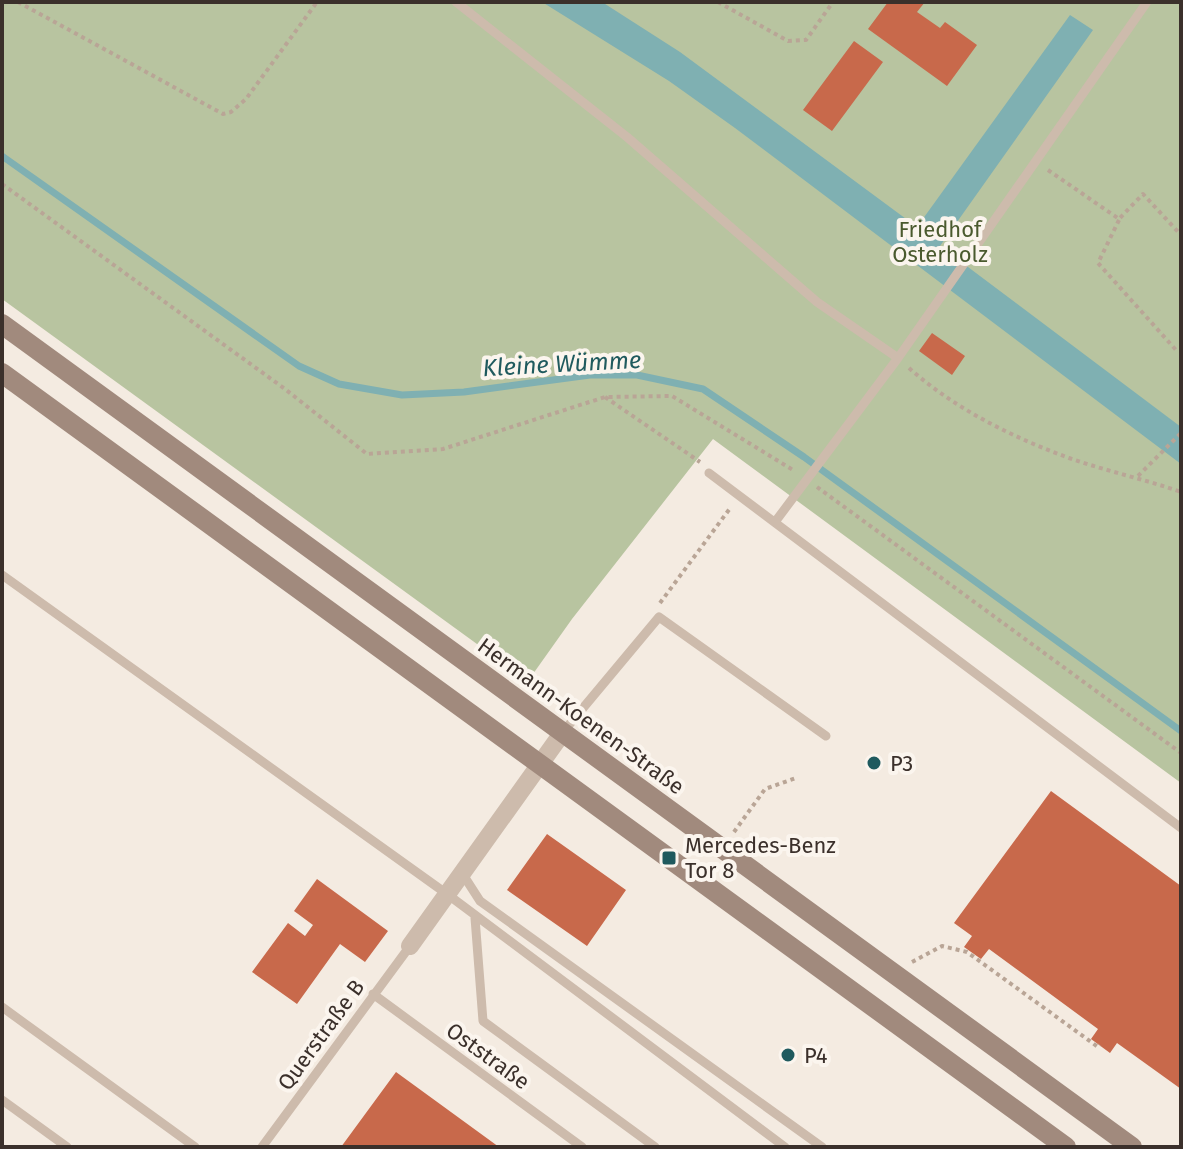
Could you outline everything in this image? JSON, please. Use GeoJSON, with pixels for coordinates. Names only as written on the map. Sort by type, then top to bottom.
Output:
{"type":"FeatureCollection","features":[{"type":"Feature","properties":{"kind":"main road","name":"Hermann-Koenen-Straße"},"geometry":{"type":"LineString","coordinates":[[2,324],[1132,1147]]}},
{"type":"Feature","properties":{"kind":"main road"},"geometry":{"type":"LineString","coordinates":[[2,373],[1066,1147]]}},
{"type":"Feature","properties":{"kind":"street"},"geometry":{"type":"LineString","coordinates":[[410,946],[563,732]]}},
{"type":"Feature","properties":{"kind":"lane"},"geometry":{"type":"LineString","coordinates":[[456,2],[627,137],[817,302],[898,358]]}},
{"type":"Feature","properties":{"kind":"lane"},"geometry":{"type":"LineString","coordinates":[[775,522],[898,358],[1147,2]]}},
{"type":"Feature","properties":{"kind":"lane"},"geometry":{"type":"LineString","coordinates":[[709,473],[1181,828]]}},
{"type":"Feature","properties":{"kind":"lane"},"geometry":{"type":"LineString","coordinates":[[2,575],[447,894],[475,918],[785,1147]]}},
{"type":"Feature","properties":{"kind":"lane"},"geometry":{"type":"LineString","coordinates":[[563,732],[659,617],[826,736]]}},
{"type":"Feature","properties":{"kind":"lane"},"geometry":{"type":"LineString","coordinates":[[462,873],[480,901],[822,1147]]}},
{"type":"Feature","properties":{"kind":"lane"},"geometry":{"type":"LineString","coordinates":[[475,918],[483,1021],[655,1147]]}},
{"type":"Feature","properties":{"kind":"lane","name":"Querstraße B"},"geometry":{"type":"LineString","coordinates":[[262,1147],[410,946]]}},
{"type":"Feature","properties":{"kind":"lane","name":"Oststraße"},"geometry":{"type":"LineString","coordinates":[[373,994],[582,1147]]}},
{"type":"Feature","properties":{"kind":"lane"},"geometry":{"type":"LineString","coordinates":[[2,1007],[195,1147]]}},
{"type":"Feature","properties":{"kind":"lane"},"geometry":{"type":"LineString","coordinates":[[2,1100],[67,1147]]}},
{"type":"Feature","properties":{"kind":"path"},"geometry":{"type":"LineString","coordinates":[[18,2],[223,114],[231,112],[246,99],[317,2]]}},
{"type":"Feature","properties":{"kind":"path"},"geometry":{"type":"LineString","coordinates":[[718,2],[788,41],[806,40],[833,2]]}},
{"type":"Feature","properties":{"kind":"path"},"geometry":{"type":"LineString","coordinates":[[1036,162],[1119,219]]}},
{"type":"Feature","properties":{"kind":"path"},"geometry":{"type":"LineString","coordinates":[[2,184],[285,389],[367,454],[443,449],[605,397],[672,396],[807,479],[1181,753]]}},
{"type":"Feature","properties":{"kind":"path"},"geometry":{"type":"LineString","coordinates":[[1181,235],[1143,194],[1119,219],[1098,263],[1176,350],[1181,351]]}},
{"type":"Feature","properties":{"kind":"path"},"geometry":{"type":"LineString","coordinates":[[898,358],[945,396],[1005,432],[1072,459],[1138,476],[1181,492]]}},
{"type":"Feature","properties":{"kind":"path"},"geometry":{"type":"LineString","coordinates":[[605,397],[700,463],[709,473]]}},
{"type":"Feature","properties":{"kind":"path"},"geometry":{"type":"LineString","coordinates":[[1138,476],[1181,433]]}},
{"type":"Feature","properties":{"kind":"path"},"geometry":{"type":"LineString","coordinates":[[659,617],[659,604],[739,495]]}},
{"type":"Feature","properties":{"kind":"path"},"geometry":{"type":"LineString","coordinates":[[722,847],[765,789],[796,778]]}},
{"type":"Feature","properties":{"kind":"path"},"geometry":{"type":"LineString","coordinates":[[891,972],[942,946],[972,954],[1098,1047],[1100,1045]]}},
{"type":"Feature","properties":{"kind":"green space","name":"Friedhof Osterholz"},"geometry":{"type":"Polygon","coordinates":[[[2,2],[1181,2],[1181,783],[713,439],[572,619],[528,681],[2,299],[2,2]]]}},
{"type":"Feature","properties":{"kind":"water"},"geometry":{"type":"Polygon","coordinates":[[[542,2],[602,2],[680,52],[917,227],[1070,15],[1093,30],[940,246],[1181,427],[1181,464],[735,128],[669,81],[542,2]]]}},
{"type":"Feature","properties":{"kind":"building"},"geometry":{"type":"Polygon","coordinates":[[[888,2],[925,2],[917,12],[940,28],[945,22],[977,45],[947,86],[868,29],[888,2]]]}},
{"type":"Feature","properties":{"kind":"building"},"geometry":{"type":"Polygon","coordinates":[[[854,41],[883,62],[832,131],[803,110],[854,41]]]}},
{"type":"Feature","properties":{"kind":"building"},"geometry":{"type":"Polygon","coordinates":[[[932,333],[965,356],[952,375],[919,351],[932,333]]]}},
{"type":"Feature","properties":{"kind":"building"},"geometry":{"type":"Polygon","coordinates":[[[1051,791],[1181,886],[1181,1089],[1117,1043],[1110,1053],[1091,1039],[1098,1029],[989,949],[981,959],[964,947],[972,936],[954,923],[1051,791]]]}},
{"type":"Feature","properties":{"kind":"building"},"geometry":{"type":"Polygon","coordinates":[[[547,834],[626,890],[587,946],[507,890],[547,834]]]}},
{"type":"Feature","properties":{"kind":"building"},"geometry":{"type":"Polygon","coordinates":[[[317,879],[388,931],[365,962],[340,944],[297,1004],[252,972],[288,923],[305,936],[313,925],[294,911],[317,879]]]}},
{"type":"Feature","properties":{"kind":"building"},"geometry":{"type":"Polygon","coordinates":[[[396,1072],[499,1147],[341,1147],[396,1072]]]}},
{"type":"Feature","properties":{"kind":"waterway","name":"Kleine Wümme"},"geometry":{"type":"LineString","coordinates":[[2,156],[299,366],[339,384],[402,395],[464,392],[590,375],[637,375],[703,389],[804,457],[1181,731]]}},
{"type":"Feature","properties":{"kind":"place","name":"P3"},"geometry":{"type":"Point","coordinates":[874,763]}},
{"type":"Feature","properties":{"kind":"place","name":"Mercedes-Benz Tor 8"},"geometry":{"type":"Point","coordinates":[669,858]}},
{"type":"Feature","properties":{"kind":"place","name":"P4"},"geometry":{"type":"Point","coordinates":[788,1055]}}]}
